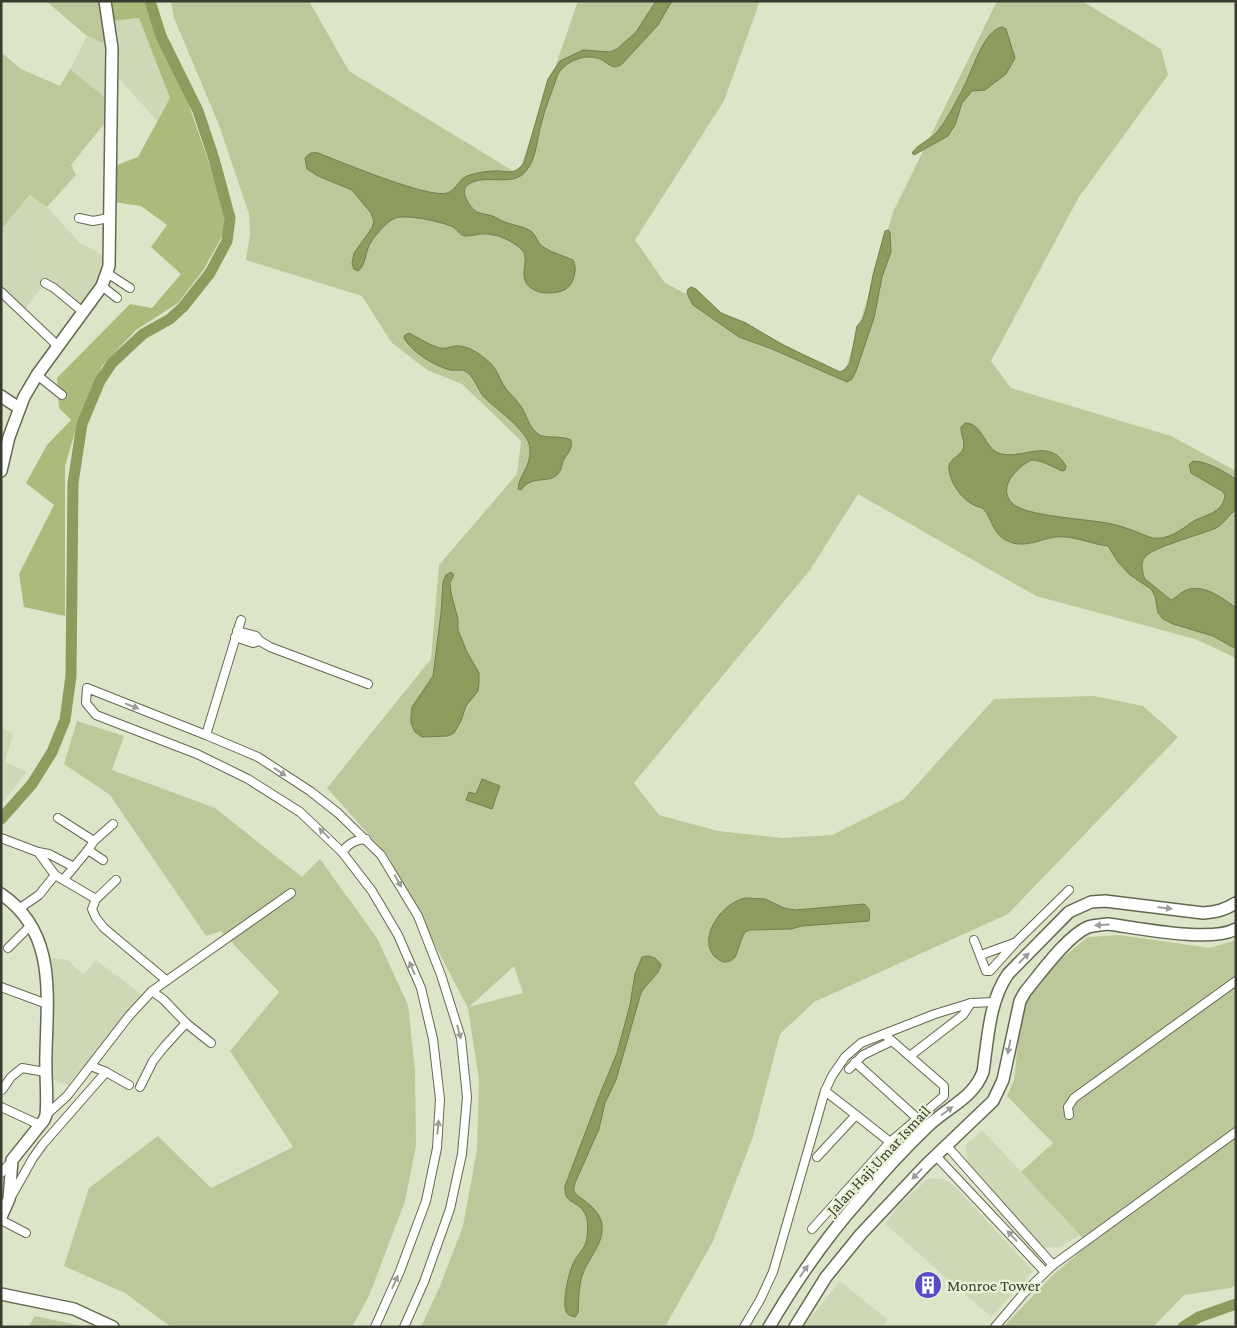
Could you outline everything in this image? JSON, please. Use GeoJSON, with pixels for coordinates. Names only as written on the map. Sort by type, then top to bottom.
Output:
{"type":"FeatureCollection","features":[{"type":"Feature","properties":{"kind":"main road"},"geometry":{"type":"LineString","coordinates":[[1,471],[9,437],[19,408],[37,375],[102,286],[109,266],[112,48],[105,1]]}},
{"type":"Feature","properties":{"kind":"main road"},"geometry":{"type":"LineString","coordinates":[[1,396],[19,408]]}},
{"type":"Feature","properties":{"kind":"main road"},"geometry":{"type":"LineString","coordinates":[[1,894],[20,908],[31,925],[43,954],[48,988],[43,1120],[8,1168],[10,1194],[1,1218]]}},
{"type":"Feature","properties":{"kind":"main road","name":"Jalan Haji Umar Ismail"},"geometry":{"type":"LineString","coordinates":[[769,1327],[824,1242],[861,1197],[928,1126],[964,1098],[977,1085],[983,1072],[994,1002],[1001,984],[1008,974],[1069,912],[1091,902],[1105,901],[1203,912],[1215,912],[1236,903]]}},
{"type":"Feature","properties":{"kind":"main road"},"geometry":{"type":"LineString","coordinates":[[795,1327],[826,1277],[861,1234],[992,1101],[1000,1089],[1003,1080],[1017,1009],[1025,992],[1068,941],[1087,928],[1108,924],[1202,936],[1228,933],[1236,929]]}},
{"type":"Feature","properties":{"kind":"main road"},"geometry":{"type":"LineString","coordinates":[[1,1294],[74,1309],[114,1327]]}},
{"type":"Feature","properties":{"kind":"main road"},"geometry":{"type":"LineString","coordinates":[[788,1295],[807,1306]]}},
{"type":"Feature","properties":{"kind":"street"},"geometry":{"type":"LineString","coordinates":[[79,218],[93,221],[110,218]]}},
{"type":"Feature","properties":{"kind":"street"},"geometry":{"type":"LineString","coordinates":[[107,273],[130,288]]}},
{"type":"Feature","properties":{"kind":"street"},"geometry":{"type":"LineString","coordinates":[[45,284],[54,288],[83,312]]}},
{"type":"Feature","properties":{"kind":"street"},"geometry":{"type":"LineString","coordinates":[[102,286],[117,298]]}},
{"type":"Feature","properties":{"kind":"street"},"geometry":{"type":"LineString","coordinates":[[1,292],[58,346]]}},
{"type":"Feature","properties":{"kind":"street"},"geometry":{"type":"LineString","coordinates":[[37,375],[62,395]]}},
{"type":"Feature","properties":{"kind":"street"},"geometry":{"type":"LineString","coordinates":[[206,735],[241,620]]}},
{"type":"Feature","properties":{"kind":"street"},"geometry":{"type":"LineString","coordinates":[[236,634],[253,643],[260,641],[368,684]]}},
{"type":"Feature","properties":{"kind":"street"},"geometry":{"type":"LineString","coordinates":[[375,1327],[400,1271],[426,1201],[437,1148],[440,1099],[433,1039],[421,988],[398,935],[372,891],[342,852],[300,812],[248,779],[197,754],[96,716],[86,703],[87,688],[258,757],[310,791],[366,839],[381,855],[418,916],[442,975],[461,1038],[467,1097],[462,1154],[450,1209],[424,1282],[404,1327]]}},
{"type":"Feature","properties":{"kind":"street"},"geometry":{"type":"LineString","coordinates":[[58,818],[94,841]]}},
{"type":"Feature","properties":{"kind":"street"},"geometry":{"type":"LineString","coordinates":[[64,879],[94,841],[113,824]]}},
{"type":"Feature","properties":{"kind":"street"},"geometry":{"type":"LineString","coordinates":[[1,838],[38,852],[49,854],[74,867]]}},
{"type":"Feature","properties":{"kind":"street"},"geometry":{"type":"LineString","coordinates":[[342,852],[348,844],[356,840],[366,839]]}},
{"type":"Feature","properties":{"kind":"street"},"geometry":{"type":"LineString","coordinates":[[88,850],[103,860]]}},
{"type":"Feature","properties":{"kind":"street"},"geometry":{"type":"LineString","coordinates":[[38,852],[55,875],[96,899]]}},
{"type":"Feature","properties":{"kind":"street"},"geometry":{"type":"LineString","coordinates":[[20,908],[39,894],[55,875]]}},
{"type":"Feature","properties":{"kind":"street"},"geometry":{"type":"LineString","coordinates":[[116,880],[96,899],[92,909],[96,918],[104,928],[166,980]]}},
{"type":"Feature","properties":{"kind":"street"},"geometry":{"type":"LineString","coordinates":[[974,940],[986,971],[990,971],[1016,942],[1069,890]]}},
{"type":"Feature","properties":{"kind":"street"},"geometry":{"type":"LineString","coordinates":[[10,1194],[43,1144],[98,1069],[129,1016],[166,980],[292,893]]}},
{"type":"Feature","properties":{"kind":"street"},"geometry":{"type":"LineString","coordinates":[[8,948],[31,925]]}},
{"type":"Feature","properties":{"kind":"street"},"geometry":{"type":"LineString","coordinates":[[980,955],[1016,942]]}},
{"type":"Feature","properties":{"kind":"street"},"geometry":{"type":"LineString","coordinates":[[997,964],[1008,974]]}},
{"type":"Feature","properties":{"kind":"street"},"geometry":{"type":"LineString","coordinates":[[1069,1115],[1068,1107],[1074,1098],[1236,982]]}},
{"type":"Feature","properties":{"kind":"street"},"geometry":{"type":"LineString","coordinates":[[1,987],[47,1004]]}},
{"type":"Feature","properties":{"kind":"street"},"geometry":{"type":"LineString","coordinates":[[154,993],[211,1043]]}},
{"type":"Feature","properties":{"kind":"street"},"geometry":{"type":"LineString","coordinates":[[744,1327],[760,1300],[773,1272],[825,1091],[832,1076],[845,1057],[861,1043],[935,1014],[971,1003],[994,1002]]}},
{"type":"Feature","properties":{"kind":"street"},"geometry":{"type":"LineString","coordinates":[[910,1056],[963,1015],[971,1003]]}},
{"type":"Feature","properties":{"kind":"street"},"geometry":{"type":"LineString","coordinates":[[140,1087],[164,1046],[186,1023]]}},
{"type":"Feature","properties":{"kind":"street"},"geometry":{"type":"LineString","coordinates":[[812,1229],[890,1142],[943,1098],[944,1086],[884,1034]]}},
{"type":"Feature","properties":{"kind":"street"},"geometry":{"type":"LineString","coordinates":[[848,1069],[863,1055],[892,1041]]}},
{"type":"Feature","properties":{"kind":"street"},"geometry":{"type":"LineString","coordinates":[[855,1062],[918,1119]]}},
{"type":"Feature","properties":{"kind":"street"},"geometry":{"type":"LineString","coordinates":[[2,1090],[10,1077],[22,1068],[45,1072]]}},
{"type":"Feature","properties":{"kind":"street"},"geometry":{"type":"LineString","coordinates":[[98,1069],[129,1085]]}},
{"type":"Feature","properties":{"kind":"street"},"geometry":{"type":"LineString","coordinates":[[1,1107],[43,1120],[98,1069]]}},
{"type":"Feature","properties":{"kind":"street"},"geometry":{"type":"LineString","coordinates":[[825,1091],[890,1142]]}},
{"type":"Feature","properties":{"kind":"street"},"geometry":{"type":"LineString","coordinates":[[817,1157],[856,1115]]}},
{"type":"Feature","properties":{"kind":"street"},"geometry":{"type":"LineString","coordinates":[[995,1327],[1024,1293],[1053,1265],[1236,1132]]}},
{"type":"Feature","properties":{"kind":"street"},"geometry":{"type":"LineString","coordinates":[[947,1146],[1053,1265]]}},
{"type":"Feature","properties":{"kind":"street"},"geometry":{"type":"LineString","coordinates":[[936,1156],[1045,1272]]}},
{"type":"Feature","properties":{"kind":"street"},"geometry":{"type":"LineString","coordinates":[[970,1191],[979,1182]]}},
{"type":"Feature","properties":{"kind":"street"},"geometry":{"type":"LineString","coordinates":[[1,1218],[26,1232]]}},
{"type":"Feature","properties":{"kind":"shaded area"},"geometry":{"type":"Polygon","coordinates":[[[46,1],[98,1],[103,22],[105,44],[87,36],[46,1]]]}},
{"type":"Feature","properties":{"kind":"shaded area"},"geometry":{"type":"Polygon","coordinates":[[[98,1],[145,1],[157,40],[186,97],[224,206],[224,233],[204,269],[178,303],[136,330],[102,366],[78,422],[65,466],[65,616],[24,607],[19,574],[54,505],[26,483],[47,445],[71,420],[59,408],[57,378],[130,304],[152,308],[181,274],[151,247],[167,225],[141,206],[114,202],[112,167],[138,157],[170,98],[139,18],[103,22],[98,1]]]}},
{"type":"Feature","properties":{"kind":"shaded area"},"geometry":{"type":"Polygon","coordinates":[[[171,1],[309,1],[349,71],[518,174],[578,1],[760,1],[724,101],[635,240],[665,283],[844,375],[893,212],[997,1],[1082,1],[1161,49],[1168,75],[1079,197],[991,361],[1011,388],[1171,436],[1236,471],[1236,658],[1195,639],[1036,596],[858,494],[810,570],[634,783],[659,815],[718,831],[782,838],[832,835],[904,799],[994,699],[1094,696],[1143,706],[1178,737],[1008,914],[814,1002],[780,1034],[753,1137],[713,1241],[665,1327],[421,1327],[440,1286],[463,1226],[477,1149],[479,1080],[468,1008],[388,856],[327,788],[431,659],[439,565],[517,474],[521,441],[462,384],[427,370],[391,342],[362,296],[246,260],[250,235],[249,214],[219,125],[174,18],[171,1]],[[514,966],[469,1007],[523,993],[514,966]]]}},
{"type":"Feature","properties":{"kind":"shaded area"},"geometry":{"type":"Polygon","coordinates":[[[656,1],[672,1],[658,25],[622,64],[615,67],[600,59],[586,57],[575,60],[561,70],[545,109],[535,154],[530,166],[521,176],[507,180],[476,181],[469,184],[465,190],[468,203],[477,212],[491,215],[528,229],[542,246],[573,260],[575,268],[573,281],[567,288],[559,292],[546,293],[529,287],[524,276],[524,253],[518,246],[506,239],[489,234],[465,236],[448,225],[406,217],[393,219],[377,233],[370,244],[361,269],[358,271],[354,269],[352,264],[354,253],[372,228],[374,221],[371,213],[352,190],[318,176],[307,169],[305,158],[308,155],[318,153],[404,185],[437,193],[447,193],[466,176],[488,171],[510,172],[516,170],[524,163],[548,79],[560,61],[583,50],[610,52],[617,49],[636,32],[656,1]]]}},
{"type":"Feature","properties":{"kind":"shaded area"},"geometry":{"type":"Polygon","coordinates":[[[139,18],[170,98],[157,121],[116,75],[107,99],[70,69],[87,36],[105,44],[103,22],[139,18]]]}},
{"type":"Feature","properties":{"kind":"shaded area"},"geometry":{"type":"Polygon","coordinates":[[[1002,27],[1006,29],[1015,58],[1006,74],[985,90],[972,91],[962,103],[955,125],[948,136],[914,155],[912,153],[914,150],[936,133],[944,123],[985,41],[990,34],[1002,27]]]}},
{"type":"Feature","properties":{"kind":"shaded area"},"geometry":{"type":"Polygon","coordinates":[[[1,52],[21,69],[60,86],[70,69],[107,99],[104,124],[71,165],[76,175],[47,207],[30,195],[1,230],[1,52]]]}},
{"type":"Feature","properties":{"kind":"shaded area"},"geometry":{"type":"Polygon","coordinates":[[[31,195],[47,207],[80,243],[103,255],[99,282],[80,310],[46,282],[22,313],[1,291],[1,230],[31,195]]]}},
{"type":"Feature","properties":{"kind":"shaded area"},"geometry":{"type":"Polygon","coordinates":[[[888,230],[890,232],[891,252],[882,277],[874,318],[856,371],[852,379],[847,382],[772,349],[739,337],[693,305],[687,293],[691,287],[696,289],[721,313],[746,323],[783,345],[840,372],[850,363],[857,326],[863,319],[885,231],[888,230]]]}},
{"type":"Feature","properties":{"kind":"shaded area"},"geometry":{"type":"Polygon","coordinates":[[[409,333],[440,348],[466,347],[488,361],[538,434],[571,440],[570,449],[559,473],[553,478],[532,482],[526,484],[521,490],[518,489],[530,455],[528,442],[524,435],[483,396],[468,373],[463,370],[450,370],[437,365],[413,349],[404,338],[409,333]]]}},
{"type":"Feature","properties":{"kind":"shaded area"},"geometry":{"type":"Polygon","coordinates":[[[965,423],[976,427],[996,452],[1010,455],[1045,451],[1060,457],[1066,466],[1065,470],[1062,471],[1033,460],[1023,465],[1011,477],[1007,487],[1008,498],[1019,508],[1059,517],[1112,524],[1152,538],[1163,538],[1174,534],[1192,522],[1213,513],[1224,501],[1225,495],[1222,491],[1191,473],[1189,465],[1193,461],[1210,465],[1236,479],[1236,510],[1222,524],[1216,528],[1166,545],[1149,553],[1143,559],[1142,568],[1145,579],[1171,600],[1184,591],[1197,588],[1212,592],[1236,608],[1236,649],[1213,636],[1173,624],[1163,619],[1158,613],[1155,596],[1151,589],[1130,575],[1118,562],[1108,546],[1075,538],[1062,537],[1017,544],[1000,536],[985,511],[972,504],[960,494],[950,475],[950,463],[963,449],[961,427],[965,423]]]}},
{"type":"Feature","properties":{"kind":"shaded area"},"geometry":{"type":"Polygon","coordinates":[[[451,572],[454,575],[450,583],[458,619],[458,630],[467,652],[479,673],[478,691],[466,706],[461,721],[454,733],[448,736],[422,737],[415,732],[411,723],[412,707],[433,676],[443,582],[446,575],[451,572]]]}},
{"type":"Feature","properties":{"kind":"shaded area"},"geometry":{"type":"Polygon","coordinates":[[[77,721],[124,736],[112,770],[215,808],[302,877],[320,859],[377,938],[408,1005],[415,1070],[416,1146],[405,1201],[369,1296],[352,1327],[171,1327],[125,1293],[64,1266],[89,1188],[158,1136],[211,1188],[293,1147],[230,1051],[279,992],[221,931],[206,936],[110,795],[64,764],[77,721]]]}},
{"type":"Feature","properties":{"kind":"shaded area"},"geometry":{"type":"Polygon","coordinates":[[[1,727],[13,734],[5,762],[27,772],[1,804],[1,727]]]}},
{"type":"Feature","properties":{"kind":"shaded area"},"geometry":{"type":"Polygon","coordinates":[[[482,779],[500,786],[492,809],[466,800],[469,792],[476,794],[482,779]]]}},
{"type":"Feature","properties":{"kind":"shaded area"},"geometry":{"type":"Polygon","coordinates":[[[746,898],[765,899],[784,908],[795,910],[864,904],[869,911],[869,921],[802,926],[791,929],[750,930],[745,932],[734,958],[724,962],[721,961],[714,956],[710,948],[711,930],[722,912],[729,906],[746,898]]]}},
{"type":"Feature","properties":{"kind":"shaded area"},"geometry":{"type":"Polygon","coordinates":[[[1119,935],[1210,948],[1236,940],[1236,1284],[1231,1288],[1184,1295],[1153,1327],[1003,1327],[1054,1274],[1087,1246],[1080,1235],[1021,1172],[1053,1143],[1007,1096],[1014,1080],[1021,1014],[1033,982],[1088,937],[1119,935]]]}},
{"type":"Feature","properties":{"kind":"shaded area"},"geometry":{"type":"Polygon","coordinates":[[[46,957],[68,960],[83,975],[96,960],[144,996],[68,1085],[44,1076],[46,957]]]}},
{"type":"Feature","properties":{"kind":"shaded area"},"geometry":{"type":"Polygon","coordinates":[[[642,957],[655,958],[661,964],[660,968],[641,993],[616,1080],[605,1103],[599,1129],[575,1183],[575,1193],[593,1207],[600,1218],[602,1232],[599,1244],[582,1276],[578,1313],[575,1317],[567,1312],[565,1294],[572,1266],[584,1247],[588,1231],[586,1215],[581,1208],[568,1199],[565,1186],[617,1053],[630,1005],[635,974],[642,957]]]}},
{"type":"Feature","properties":{"kind":"shaded area"},"geometry":{"type":"Polygon","coordinates":[[[982,1130],[1080,1235],[1060,1247],[1046,1248],[1037,1242],[969,1165],[966,1145],[982,1130]]]}},
{"type":"Feature","properties":{"kind":"shaded area"},"geometry":{"type":"Polygon","coordinates":[[[929,1178],[944,1179],[955,1186],[1033,1271],[991,1317],[885,1224],[900,1204],[929,1178]]]}},
{"type":"Feature","properties":{"kind":"shaded area"},"geometry":{"type":"Polygon","coordinates":[[[840,1281],[887,1319],[884,1327],[803,1327],[840,1281]]]}},
{"type":"Feature","properties":{"kind":"shaded area"},"geometry":{"type":"Polygon","coordinates":[[[35,1316],[86,1327],[28,1327],[35,1316]]]}},
{"type":"Feature","properties":{"kind":"waterway"},"geometry":{"type":"LineString","coordinates":[[1,819],[32,784],[52,752],[65,720],[71,676],[73,483],[82,424],[100,381],[112,363],[143,334],[170,319],[183,307],[210,273],[227,241],[230,218],[214,159],[198,111],[161,36],[150,1]]}},
{"type":"Feature","properties":{"kind":"waterway"},"geometry":{"type":"LineString","coordinates":[[1183,1327],[1199,1317],[1236,1304]]}},
{"type":"Feature","properties":{"kind":"place","name":"Monroe Tower"},"geometry":{"type":"Point","coordinates":[928,1285]}}]}
